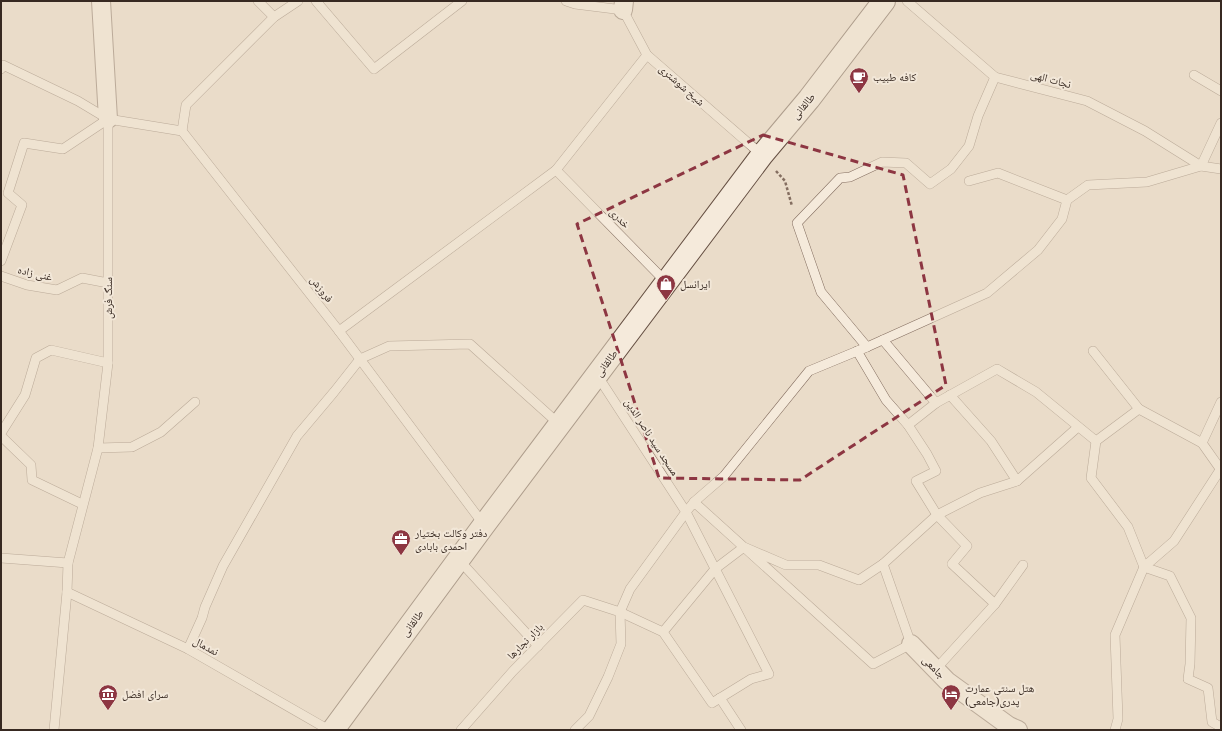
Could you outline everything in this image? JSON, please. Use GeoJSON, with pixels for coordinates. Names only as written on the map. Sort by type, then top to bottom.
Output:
{"type":"FeatureCollection","features":[{"type":"Feature","properties":{"kind":"main road","name":"طالقانی"},"geometry":{"type":"LineString","coordinates":[[333,730],[666,282],[762,155],[809,99],[884,1]]}},
{"type":"Feature","properties":{"kind":"street","name":"سنگ فرش"},"geometry":{"type":"LineString","coordinates":[[98,2],[108,119]]}},
{"type":"Feature","properties":{"kind":"street","name":"جامعی"},"geometry":{"type":"LineString","coordinates":[[911,644],[948,681],[1009,726],[1018,730]]}},
{"type":"Feature","properties":{"kind":"lane"},"geometry":{"type":"LineString","coordinates":[[258,1],[274,17]]}},
{"type":"Feature","properties":{"kind":"lane"},"geometry":{"type":"LineString","coordinates":[[1,69],[3,65],[78,101],[108,119],[182,131],[186,105],[274,17],[298,1]]}},
{"type":"Feature","properties":{"kind":"lane"},"geometry":{"type":"LineString","coordinates":[[316,1],[374,70],[462,1]]}},
{"type":"Feature","properties":{"kind":"lane"},"geometry":{"type":"LineString","coordinates":[[566,1],[575,4],[624,6]]}},
{"type":"Feature","properties":{"kind":"lane","name":"نجات الهی"},"geometry":{"type":"LineString","coordinates":[[907,1],[995,77],[1087,101],[1145,131],[1201,166]]}},
{"type":"Feature","properties":{"kind":"lane","name":"شیخ شوشتری"},"geometry":{"type":"LineString","coordinates":[[624,6],[647,55],[762,155]]}},
{"type":"Feature","properties":{"kind":"lane"},"geometry":{"type":"LineString","coordinates":[[339,331],[556,170],[647,55]]}},
{"type":"Feature","properties":{"kind":"lane"},"geometry":{"type":"LineString","coordinates":[[1194,75],[1221,91]]}},
{"type":"Feature","properties":{"kind":"lane"},"geometry":{"type":"LineString","coordinates":[[867,347],[821,292],[797,223],[840,178],[850,177],[882,162],[906,163],[930,184],[951,169],[969,146],[978,116],[995,77]]}},
{"type":"Feature","properties":{"kind":"lane"},"geometry":{"type":"LineString","coordinates":[[1,261],[22,205],[8,193],[24,144],[63,149],[108,119]]}},
{"type":"Feature","properties":{"kind":"lane","name":"سنگ فرش"},"geometry":{"type":"LineString","coordinates":[[54,730],[67,592],[68,563],[82,504],[98,448],[108,362],[108,119]]}},
{"type":"Feature","properties":{"kind":"lane"},"geometry":{"type":"LineString","coordinates":[[1201,166],[1221,123]]}},
{"type":"Feature","properties":{"kind":"lane","name":"فروزش"},"geometry":{"type":"LineString","coordinates":[[182,131],[339,331],[484,525]]}},
{"type":"Feature","properties":{"kind":"lane"},"geometry":{"type":"LineString","coordinates":[[575,730],[589,716],[608,677],[621,644],[620,612],[630,589],[694,502],[724,476],[809,371],[858,351],[987,293],[1038,250],[1062,219],[1067,200],[1088,184],[1147,182],[1201,166],[1221,169]]}},
{"type":"Feature","properties":{"kind":"lane","name":"خدری"},"geometry":{"type":"LineString","coordinates":[[556,170],[666,282]]}},
{"type":"Feature","properties":{"kind":"lane"},"geometry":{"type":"LineString","coordinates":[[969,181],[998,173],[1067,200]]}},
{"type":"Feature","properties":{"kind":"lane","name":"غنی زاده"},"geometry":{"type":"LineString","coordinates":[[1,276],[27,285],[57,290],[82,278],[108,283]]}},
{"type":"Feature","properties":{"kind":"lane"},"geometry":{"type":"LineString","coordinates":[[883,340],[936,403]]}},
{"type":"Feature","properties":{"kind":"lane"},"geometry":{"type":"LineString","coordinates":[[188,649],[202,618],[204,607],[223,566],[297,436],[360,359],[389,346],[470,344],[559,425]]}},
{"type":"Feature","properties":{"kind":"lane"},"geometry":{"type":"LineString","coordinates":[[82,504],[32,480],[31,465],[1,434],[25,395],[36,358],[51,350],[108,362]]}},
{"type":"Feature","properties":{"kind":"lane"},"geometry":{"type":"LineString","coordinates":[[858,351],[886,400],[908,425],[936,471],[916,481],[937,515],[967,546],[952,564],[995,604]]}},
{"type":"Feature","properties":{"kind":"lane"},"geometry":{"type":"LineString","coordinates":[[1093,351],[1139,409],[1202,443],[1221,470],[1174,541],[1144,567],[1115,635],[1118,719],[1115,730]]}},
{"type":"Feature","properties":{"kind":"lane"},"geometry":{"type":"LineString","coordinates":[[908,425],[936,403],[997,369],[1036,392],[1096,442]]}},
{"type":"Feature","properties":{"kind":"lane","name":"مسجد سید ناصر الدین"},"geometry":{"type":"LineString","coordinates":[[597,375],[686,512],[769,674],[751,679],[720,698]]}},
{"type":"Feature","properties":{"kind":"lane"},"geometry":{"type":"LineString","coordinates":[[950,395],[991,441],[1017,481]]}},
{"type":"Feature","properties":{"kind":"lane"},"geometry":{"type":"LineString","coordinates":[[98,448],[132,447],[161,432],[195,402]]}},
{"type":"Feature","properties":{"kind":"lane"},"geometry":{"type":"LineString","coordinates":[[1202,443],[1221,402]]}},
{"type":"Feature","properties":{"kind":"lane"},"geometry":{"type":"LineString","coordinates":[[1139,409],[1096,442],[1091,478],[1128,527],[1144,567],[1170,576],[1191,618],[1190,664],[1188,679],[1208,688],[1212,722],[1221,727]]}},
{"type":"Feature","properties":{"kind":"lane"},"geometry":{"type":"LineString","coordinates":[[744,547],[786,565],[819,565],[860,580],[883,564],[937,515],[980,493],[1017,481],[1078,427]]}},
{"type":"Feature","properties":{"kind":"lane"},"geometry":{"type":"LineString","coordinates":[[694,502],[873,664],[911,644],[883,564]]}},
{"type":"Feature","properties":{"kind":"lane"},"geometry":{"type":"LineString","coordinates":[[663,632],[715,569],[744,547]]}},
{"type":"Feature","properties":{"kind":"lane"},"geometry":{"type":"LineString","coordinates":[[1,558],[68,563]]}},
{"type":"Feature","properties":{"kind":"lane"},"geometry":{"type":"LineString","coordinates":[[459,560],[538,646]]}},
{"type":"Feature","properties":{"kind":"lane"},"geometry":{"type":"LineString","coordinates":[[936,669],[995,604],[1023,565]]}},
{"type":"Feature","properties":{"kind":"lane","name":"نمدمال"},"geometry":{"type":"LineString","coordinates":[[67,592],[188,649],[329,730]]}},
{"type":"Feature","properties":{"kind":"lane","name":"بازار نجارها"},"geometry":{"type":"LineString","coordinates":[[462,730],[513,671],[583,600],[620,612]]}},
{"type":"Feature","properties":{"kind":"lane"},"geometry":{"type":"LineString","coordinates":[[620,612],[663,632],[712,703],[720,698],[741,730]]}},
{"type":"Feature","properties":{"kind":"path"},"geometry":{"type":"LineString","coordinates":[[762,155],[785,182],[797,223]]}},
{"type":"Feature","properties":{"kind":"highlighted area"},"geometry":{"type":"Polygon","coordinates":[[[763,135],[903,175],[946,385],[800,480],[659,478],[577,224],[763,135]]]}},
{"type":"Feature","properties":{"kind":"place","name":"کافه طبیب"},"geometry":{"type":"Point","coordinates":[859,94]}},
{"type":"Feature","properties":{"kind":"place","name":"ایرانسل"},"geometry":{"type":"Point","coordinates":[666,301]}},
{"type":"Feature","properties":{"kind":"place","name":"دفتر وکالت بختیار احمدی بابادی"},"geometry":{"type":"Point","coordinates":[401,556]}},
{"type":"Feature","properties":{"kind":"place","name":"سرای افضل"},"geometry":{"type":"Point","coordinates":[108,711]}},
{"type":"Feature","properties":{"kind":"place","name":"هتل سنتی عمارت پدری(جامعی)"},"geometry":{"type":"Point","coordinates":[951,711]}}]}
